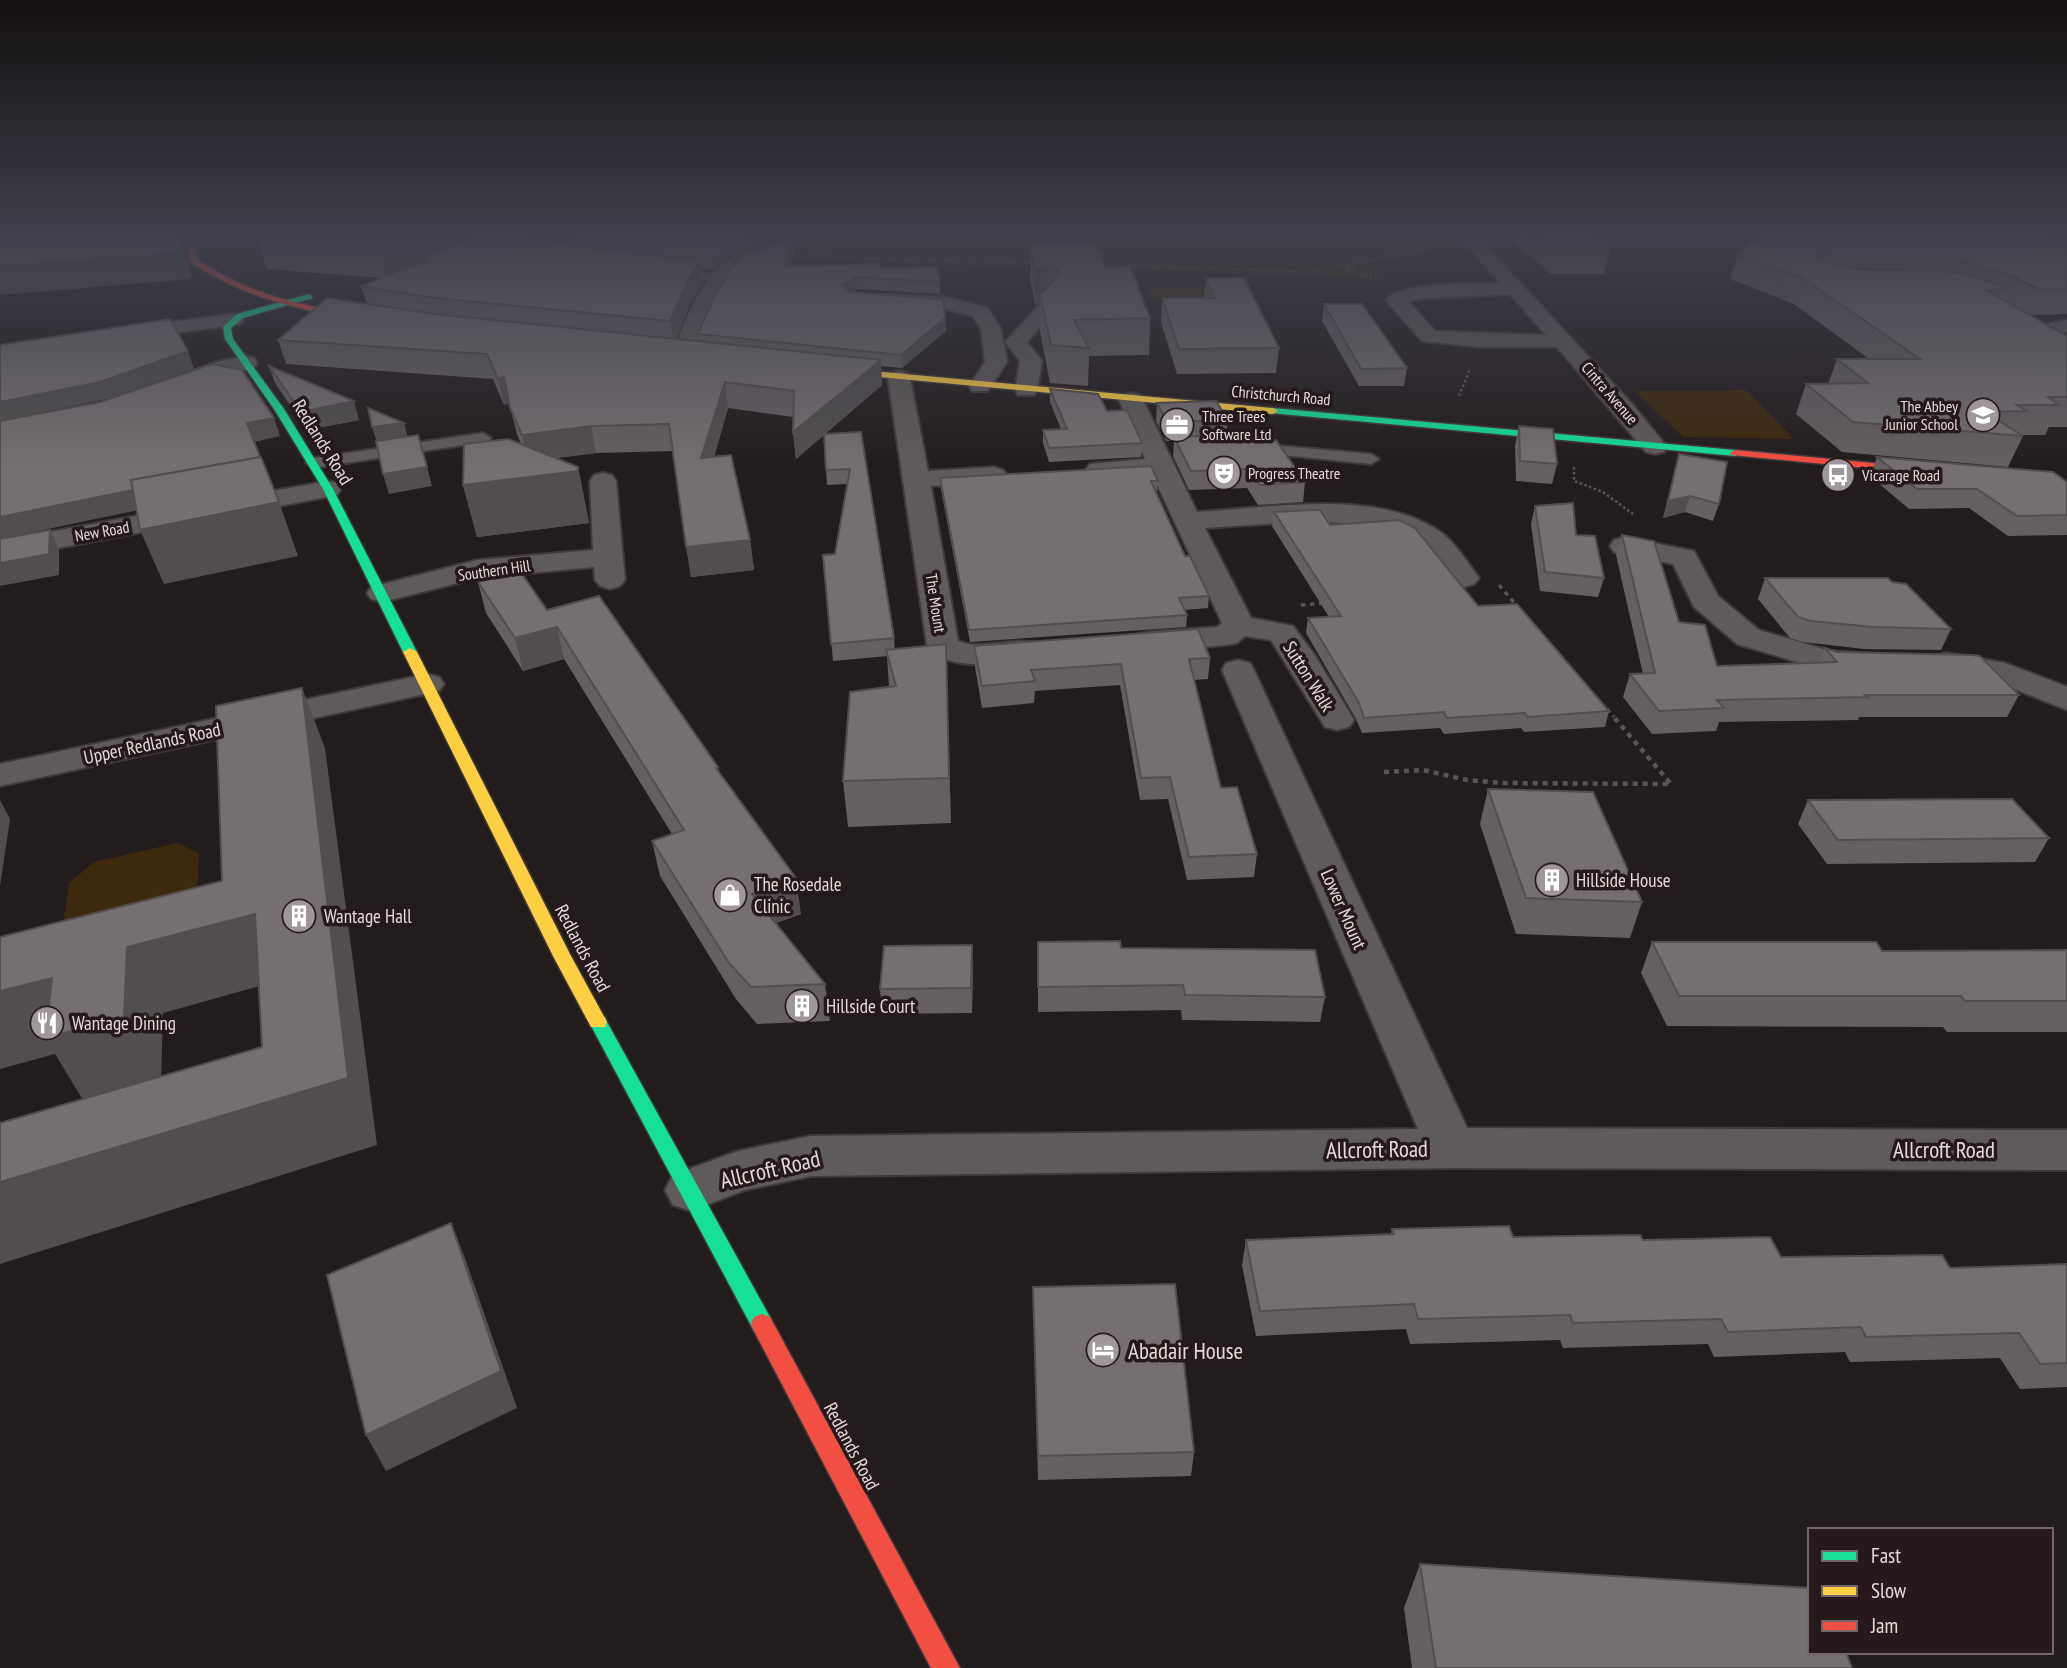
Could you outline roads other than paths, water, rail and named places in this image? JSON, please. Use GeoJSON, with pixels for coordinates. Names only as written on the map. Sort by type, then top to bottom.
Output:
{"type":"FeatureCollection","features":[{"type":"Feature","properties":{"kind":"main road"},"geometry":{"type":"LineString","coordinates":[[233,320],[260,312]]}},
{"type":"Feature","properties":{"kind":"main road"},"geometry":{"type":"LineString","coordinates":[[329,312],[345,312]]}},
{"type":"Feature","properties":{"kind":"main road","name":"Redlands Road"},"geometry":{"type":"LineString","coordinates":[[233,320],[227,327],[229,339],[314,463],[382,593],[562,956],[691,1190],[946,1668]]}},
{"type":"Feature","properties":{"kind":"main road","name":"Christchurch Road"},"geometry":{"type":"LineString","coordinates":[[819,369],[1131,400],[1947,473]]}},
{"type":"Feature","properties":{"kind":"street"},"geometry":{"type":"LineString","coordinates":[[334,313],[345,312]]}},
{"type":"Feature","properties":{"kind":"street"},"geometry":{"type":"LineString","coordinates":[[684,355],[690,335],[703,312]]}},
{"type":"Feature","properties":{"kind":"street"},"geometry":{"type":"LineString","coordinates":[[980,312],[990,329],[996,362],[980,386]]}},
{"type":"Feature","properties":{"kind":"street"},"geometry":{"type":"LineString","coordinates":[[1026,390],[1031,361],[1016,342],[1043,312]]}},
{"type":"Feature","properties":{"kind":"street"},"geometry":{"type":"LineString","coordinates":[[1407,312],[1429,337],[1480,341],[1564,341]]}},
{"type":"Feature","properties":{"kind":"street","name":"Cintra Avenue"},"geometry":{"type":"LineString","coordinates":[[1536,312],[1655,447]]}},
{"type":"Feature","properties":{"kind":"street"},"geometry":{"type":"LineString","coordinates":[[102,337],[233,320]]}},
{"type":"Feature","properties":{"kind":"street"},"geometry":{"type":"LineString","coordinates":[[2067,326],[2038,327],[2067,347]]}},
{"type":"Feature","properties":{"kind":"street"},"geometry":{"type":"LineString","coordinates":[[159,392],[224,368],[246,363]]}},
{"type":"Feature","properties":{"kind":"street","name":"The Mount"},"geometry":{"type":"LineString","coordinates":[[899,377],[943,646],[964,654],[1060,648]]}},
{"type":"Feature","properties":{"kind":"street"},"geometry":{"type":"LineString","coordinates":[[1115,644],[1226,636],[1240,625],[1191,521],[1164,454],[1131,400]]}},
{"type":"Feature","properties":{"kind":"street"},"geometry":{"type":"LineString","coordinates":[[1080,470],[1164,454]]}},
{"type":"Feature","properties":{"kind":"street"},"geometry":{"type":"LineString","coordinates":[[917,480],[1026,473]]}},
{"type":"Feature","properties":{"kind":"street","name":"Southern Hill"},"geometry":{"type":"LineString","coordinates":[[382,593],[478,569],[609,569],[603,481]]}},
{"type":"Feature","properties":{"kind":"street","name":"New Road"},"geometry":{"type":"LineString","coordinates":[[0,550],[328,489]]}},
{"type":"Feature","properties":{"kind":"street"},"geometry":{"type":"LineString","coordinates":[[1191,521],[1336,513],[1387,517],[1426,534],[1464,578]]}},
{"type":"Feature","properties":{"kind":"street"},"geometry":{"type":"LineString","coordinates":[[1637,547],[1684,557],[1705,601],[1748,638],[1828,661],[1962,664],[2029,681],[2067,700]]}},
{"type":"Feature","properties":{"kind":"street","name":"Sutton Walk"},"geometry":{"type":"LineString","coordinates":[[1240,625],[1282,633],[1298,654],[1337,720]]}},
{"type":"Feature","properties":{"kind":"street","name":"Lower Mount"},"geometry":{"type":"LineString","coordinates":[[1238,670],[1451,1148]]}},
{"type":"Feature","properties":{"kind":"street","name":"Upper Redlands Road"},"geometry":{"type":"LineString","coordinates":[[0,775],[427,684]]}},
{"type":"Feature","properties":{"kind":"street","name":"Allcroft Road"},"geometry":{"type":"LineString","coordinates":[[691,1190],[738,1171],[811,1156],[1451,1148],[2067,1150]]}},
{"type":"Feature","properties":{"kind":"lane"},"geometry":{"type":"LineString","coordinates":[[314,463],[483,438]]}},
{"type":"Feature","properties":{"kind":"lane"},"geometry":{"type":"LineString","coordinates":[[1231,446],[1371,459]]}},
{"type":"Feature","properties":{"kind":"place","name":"The Abbey Junior School"},"geometry":{"type":"Point","coordinates":[1983,415]}},
{"type":"Feature","properties":{"kind":"place","name":"Three Trees Software Ltd"},"geometry":{"type":"Point","coordinates":[1177,425]}},
{"type":"Feature","properties":{"kind":"place","name":"Progress Theatre"},"geometry":{"type":"Point","coordinates":[1224,473]}},
{"type":"Feature","properties":{"kind":"place","name":"Vicarage Road"},"geometry":{"type":"Point","coordinates":[1838,475]}},
{"type":"Feature","properties":{"kind":"place","name":"Hillside House"},"geometry":{"type":"Point","coordinates":[1552,880]}},
{"type":"Feature","properties":{"kind":"place","name":"The Rosedale Clinic"},"geometry":{"type":"Point","coordinates":[730,895]}},
{"type":"Feature","properties":{"kind":"place","name":"Wantage Hall"},"geometry":{"type":"Point","coordinates":[299,916]}},
{"type":"Feature","properties":{"kind":"place","name":"Hillside Court"},"geometry":{"type":"Point","coordinates":[802,1006]}},
{"type":"Feature","properties":{"kind":"place","name":"Wantage Dining"},"geometry":{"type":"Point","coordinates":[47,1023]}},
{"type":"Feature","properties":{"kind":"place","name":"Abadair House"},"geometry":{"type":"Point","coordinates":[1103,1350]}}]}
